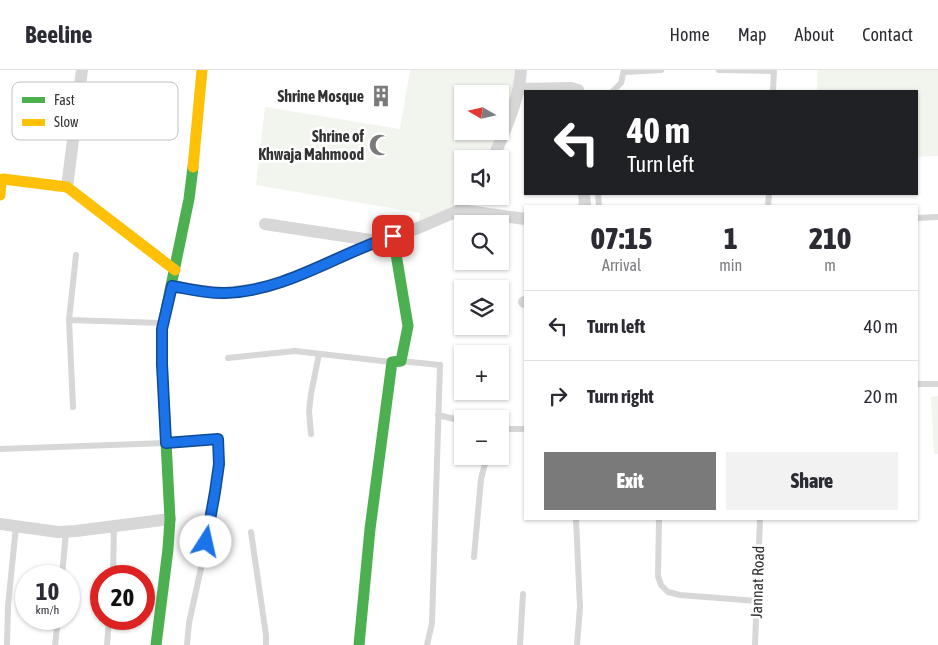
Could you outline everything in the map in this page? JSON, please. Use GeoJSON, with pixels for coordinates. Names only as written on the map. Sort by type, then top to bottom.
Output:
{"type":"FeatureCollection","features":[{"type":"Feature","properties":{"kind":"street"},"geometry":{"type":"LineString","coordinates":[[156,645],[170,519],[162,364],[163,324],[192,180],[202,70]]}},
{"type":"Feature","properties":{"kind":"street"},"geometry":{"type":"LineString","coordinates":[[497,150],[516,102],[520,70]]}},
{"type":"Feature","properties":{"kind":"street"},"geometry":{"type":"LineString","coordinates":[[519,89],[574,88],[578,90]]}},
{"type":"Feature","properties":{"kind":"street"},"geometry":{"type":"LineString","coordinates":[[67,187],[73,140]]}},
{"type":"Feature","properties":{"kind":"street"},"geometry":{"type":"LineString","coordinates":[[0,195],[3,179],[67,187],[175,270]]}},
{"type":"Feature","properties":{"kind":"street"},"geometry":{"type":"LineString","coordinates":[[460,210],[463,205]]}},
{"type":"Feature","properties":{"kind":"street"},"geometry":{"type":"LineString","coordinates":[[172,286],[225,293],[261,288],[296,277],[377,241],[418,228],[460,210],[524,219]]}},
{"type":"Feature","properties":{"kind":"street"},"geometry":{"type":"LineString","coordinates":[[265,224],[377,241]]}},
{"type":"Feature","properties":{"kind":"street"},"geometry":{"type":"LineString","coordinates":[[359,645],[370,529],[397,362],[408,326],[393,236]]}},
{"type":"Feature","properties":{"kind":"street"},"geometry":{"type":"LineString","coordinates":[[0,524],[66,532],[170,519]]}},
{"type":"Feature","properties":{"kind":"lane"},"geometry":{"type":"LineString","coordinates":[[614,90],[621,83],[625,71],[661,70]]}},
{"type":"Feature","properties":{"kind":"lane"},"geometry":{"type":"LineString","coordinates":[[719,70],[774,71],[773,90]]}},
{"type":"Feature","properties":{"kind":"lane"},"geometry":{"type":"LineString","coordinates":[[918,218],[938,217]]}},
{"type":"Feature","properties":{"kind":"lane"},"geometry":{"type":"LineString","coordinates":[[73,407],[69,320],[76,255]]}},
{"type":"Feature","properties":{"kind":"lane"},"geometry":{"type":"LineString","coordinates":[[69,320],[163,324]]}},
{"type":"Feature","properties":{"kind":"lane"},"geometry":{"type":"LineString","coordinates":[[228,358],[295,351],[440,365],[432,623],[427,645]]}},
{"type":"Feature","properties":{"kind":"lane"},"geometry":{"type":"LineString","coordinates":[[311,434],[309,412],[319,354]]}},
{"type":"Feature","properties":{"kind":"lane"},"geometry":{"type":"LineString","coordinates":[[918,384],[938,384]]}},
{"type":"Feature","properties":{"kind":"lane"},"geometry":{"type":"LineString","coordinates":[[438,415],[454,419]]}},
{"type":"Feature","properties":{"kind":"lane"},"geometry":{"type":"LineString","coordinates":[[509,429],[524,429]]}},
{"type":"Feature","properties":{"kind":"lane"},"geometry":{"type":"LineString","coordinates":[[0,449],[166,443],[218,439],[219,464],[215,492],[203,559],[188,623],[187,645]]}},
{"type":"Feature","properties":{"kind":"lane"},"geometry":{"type":"LineString","coordinates":[[474,557],[481,479],[485,465]]}},
{"type":"Feature","properties":{"kind":"lane"},"geometry":{"type":"LineString","coordinates":[[576,520],[580,607],[577,645]]}},
{"type":"Feature","properties":{"kind":"lane"},"geometry":{"type":"LineString","coordinates":[[659,520],[658,576],[661,585],[668,592],[680,596],[757,601]]}},
{"type":"Feature","properties":{"kind":"lane","name":"Jannat Road"},"geometry":{"type":"LineString","coordinates":[[755,645],[760,520]]}},
{"type":"Feature","properties":{"kind":"lane"},"geometry":{"type":"LineString","coordinates":[[7,645],[8,606],[16,526]]}},
{"type":"Feature","properties":{"kind":"lane"},"geometry":{"type":"LineString","coordinates":[[113,565],[114,526]]}},
{"type":"Feature","properties":{"kind":"lane"},"geometry":{"type":"LineString","coordinates":[[63,565],[66,532]]}},
{"type":"Feature","properties":{"kind":"lane"},"geometry":{"type":"LineString","coordinates":[[251,532],[265,626],[266,645]]}},
{"type":"Feature","properties":{"kind":"lane"},"geometry":{"type":"LineString","coordinates":[[520,645],[523,594]]}},
{"type":"Feature","properties":{"kind":"lane"},"geometry":{"type":"LineString","coordinates":[[55,645],[57,630]]}},
{"type":"Feature","properties":{"kind":"lane"},"geometry":{"type":"LineString","coordinates":[[107,645],[108,630]]}},
{"type":"Feature","properties":{"kind":"shaded area","name":"Shrine of Khwaja Mahmood"},"geometry":{"type":"Polygon","coordinates":[[[410,70],[521,70],[509,108],[509,85],[454,85],[454,140],[499,140],[496,150],[454,150],[454,205],[461,205],[460,210],[418,228],[420,213],[256,185],[265,107],[400,129],[410,70]]]}},
{"type":"Feature","properties":{"kind":"shaded area"},"geometry":{"type":"Polygon","coordinates":[[[817,70],[938,70],[938,156],[918,157],[918,90],[817,90],[817,70]]]}},
{"type":"Feature","properties":{"kind":"shaded area"},"geometry":{"type":"Polygon","coordinates":[[[938,396],[938,454],[934,454],[931,397],[938,396]]]}},
{"type":"Feature","properties":{"kind":"traffic: fast"},"geometry":{"type":"LineString","coordinates":[[156,645],[170,519],[162,329],[189,199],[193,167]]}},
{"type":"Feature","properties":{"kind":"traffic: fast"},"geometry":{"type":"LineString","coordinates":[[359,645],[370,529],[392,362],[401,361],[408,326],[393,236]]}},
{"type":"Feature","properties":{"kind":"traffic: slow"},"geometry":{"type":"LineString","coordinates":[[193,167],[202,70]]}},
{"type":"Feature","properties":{"kind":"traffic: slow"},"geometry":{"type":"LineString","coordinates":[[0,195],[3,179],[67,187],[175,270]]}},
{"type":"Feature","properties":{"kind":"place","name":"Shrine Mosque"},"geometry":{"type":"Point","coordinates":[381,96]}},
{"type":"Feature","properties":{"kind":"place","name":"Shrine of Khwaja Mahmood"},"geometry":{"type":"Point","coordinates":[380,145]}},
{"type":"Feature","properties":{"kind":"route"},"geometry":{"type":"LineString","coordinates":[[206,542],[219,464],[218,439],[166,443],[162,329],[172,286],[225,293],[261,288],[296,277],[377,241],[393,236]]}}]}
